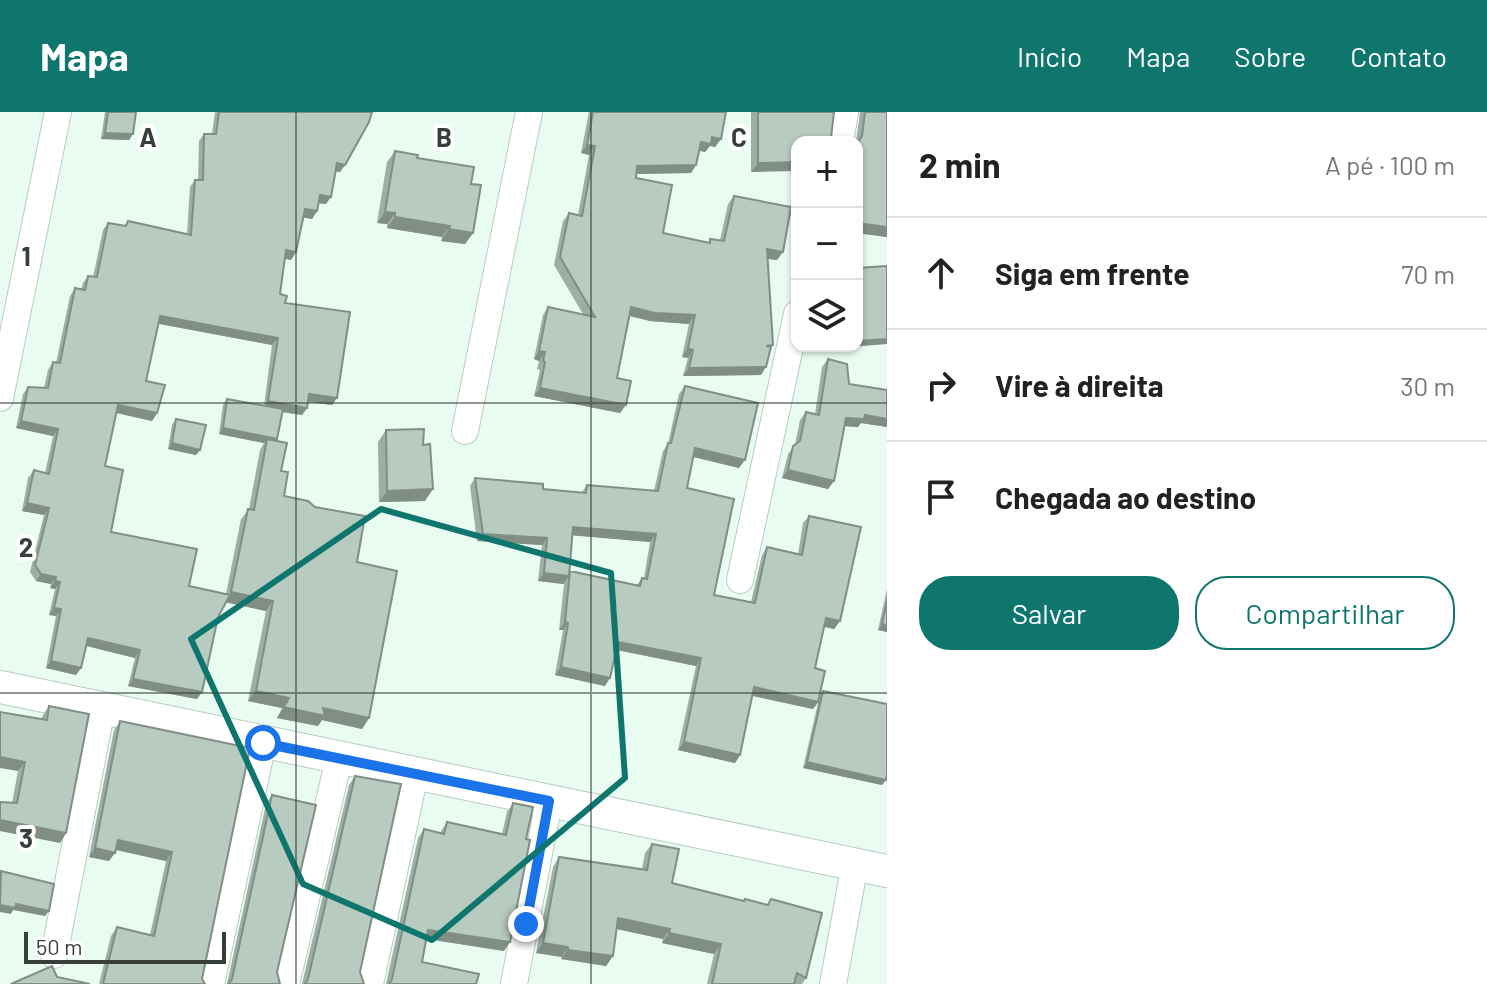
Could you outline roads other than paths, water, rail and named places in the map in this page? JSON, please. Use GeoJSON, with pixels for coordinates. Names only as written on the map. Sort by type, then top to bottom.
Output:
{"type":"FeatureCollection","features":[{"type":"Feature","properties":{"kind":"street"},"geometry":{"type":"LineString","coordinates":[[0,398],[58,112]]}},
{"type":"Feature","properties":{"kind":"street"},"geometry":{"type":"LineString","coordinates":[[465,431],[529,112]]}},
{"type":"Feature","properties":{"kind":"street"},"geometry":{"type":"LineString","coordinates":[[841,136],[845,112]]}},
{"type":"Feature","properties":{"kind":"street"},"geometry":{"type":"LineString","coordinates":[[740,580],[791,342]]}},
{"type":"Feature","properties":{"kind":"street"},"geometry":{"type":"LineString","coordinates":[[0,687],[887,871]]}},
{"type":"Feature","properties":{"kind":"street"},"geometry":{"type":"LineString","coordinates":[[54,955],[102,708]]}},
{"type":"Feature","properties":{"kind":"street"},"geometry":{"type":"LineString","coordinates":[[211,984],[263,743]]}},
{"type":"Feature","properties":{"kind":"street"},"geometry":{"type":"LineString","coordinates":[[286,984],[339,759]]}},
{"type":"Feature","properties":{"kind":"street"},"geometry":{"type":"LineString","coordinates":[[370,984],[415,774]]}},
{"type":"Feature","properties":{"kind":"street"},"geometry":{"type":"LineString","coordinates":[[514,984],[549,801]]}},
{"type":"Feature","properties":{"kind":"street"},"geometry":{"type":"LineString","coordinates":[[833,984],[855,864]]}}]}
